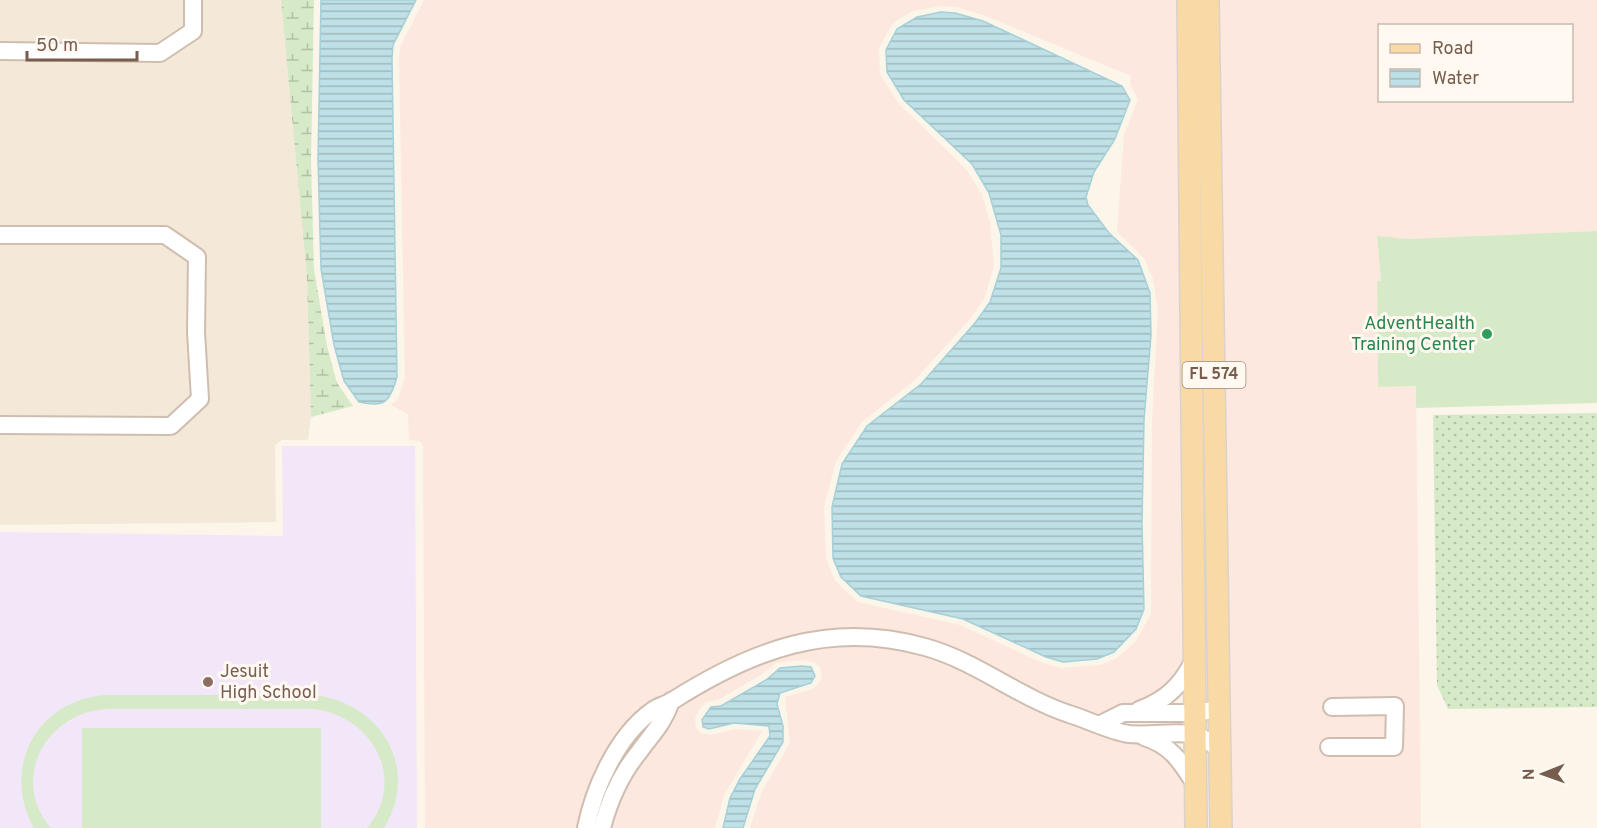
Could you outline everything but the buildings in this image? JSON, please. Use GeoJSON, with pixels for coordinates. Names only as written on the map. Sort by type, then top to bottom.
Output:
{"type":"FeatureCollection","features":[{"type":"Feature","properties":{"kind":"main road","name":"FL 574"},"geometry":{"type":"LineString","coordinates":[[1188,0],[1196,828]]}},
{"type":"Feature","properties":{"kind":"main road","name":"FL 574"},"geometry":{"type":"LineString","coordinates":[[1208,0],[1221,828]]}},
{"type":"Feature","properties":{"kind":"street"},"geometry":{"type":"LineString","coordinates":[[0,51],[159,53],[193,31],[193,0]]}},
{"type":"Feature","properties":{"kind":"street"},"geometry":{"type":"LineString","coordinates":[[0,235],[165,235],[197,257],[196,332],[200,399],[171,426],[0,425]]}},
{"type":"Feature","properties":{"kind":"street"},"geometry":{"type":"LineString","coordinates":[[586,828],[595,797],[617,752],[652,711],[722,670],[775,649],[829,637],[864,637],[908,643],[945,653],[1047,706],[1157,741],[1173,752],[1195,784]]}},
{"type":"Feature","properties":{"kind":"street"},"geometry":{"type":"LineString","coordinates":[[1130,713],[1155,704],[1171,693],[1185,678],[1194,660]]}},
{"type":"Feature","properties":{"kind":"street"},"geometry":{"type":"LineString","coordinates":[[602,828],[610,801],[628,766],[665,721],[671,701]]}},
{"type":"Feature","properties":{"kind":"street"},"geometry":{"type":"LineString","coordinates":[[1329,747],[1394,747],[1395,706],[1332,707]]}},
{"type":"Feature","properties":{"kind":"street"},"geometry":{"type":"LineString","coordinates":[[1132,734],[1194,723],[1220,709]]}},
{"type":"Feature","properties":{"kind":"street"},"geometry":{"type":"LineString","coordinates":[[1101,724],[1124,713],[1194,723],[1220,749]]}},
{"type":"Feature","properties":{"kind":"shaded area"},"geometry":{"type":"Polygon","coordinates":[[[0,0],[184,0],[185,27],[157,45],[0,43],[0,0]]]}},
{"type":"Feature","properties":{"kind":"shaded area"},"geometry":{"type":"Polygon","coordinates":[[[201,0],[281,0],[307,278],[311,417],[308,440],[282,440],[275,445],[276,522],[0,525],[0,432],[171,433],[208,398],[205,257],[202,251],[170,229],[0,227],[0,58],[159,60],[198,36],[202,30],[201,0]]]}},
{"type":"Feature","properties":{"kind":"shaded area"},"geometry":{"type":"Polygon","coordinates":[[[424,0],[1179,0],[1185,658],[1177,674],[1165,688],[1151,697],[1100,715],[1051,700],[927,639],[864,630],[802,633],[747,650],[645,706],[632,719],[587,795],[577,828],[425,828],[423,446],[420,441],[409,440],[408,414],[391,405],[398,399],[405,377],[400,47],[424,0]],[[940,6],[914,11],[900,18],[891,26],[879,48],[880,74],[899,104],[966,169],[982,195],[990,222],[994,267],[984,299],[969,320],[916,379],[862,422],[836,461],[824,507],[826,558],[835,581],[858,602],[960,625],[1043,663],[1061,668],[1100,665],[1117,658],[1136,641],[1151,614],[1152,421],[1158,310],[1153,279],[1144,258],[1117,232],[1124,135],[1138,99],[1130,84],[1131,76],[986,16],[957,7],[940,6]]]}},
{"type":"Feature","properties":{"kind":"shaded area"},"geometry":{"type":"Polygon","coordinates":[[[1199,0],[1211,702],[1203,704],[1202,655],[1199,0]]]}},
{"type":"Feature","properties":{"kind":"shaded area"},"geometry":{"type":"Polygon","coordinates":[[[1216,0],[1597,0],[1597,231],[1407,239],[1377,237],[1381,281],[1377,281],[1378,387],[1416,386],[1421,828],[1229,828],[1229,752],[1232,748],[1228,745],[1216,0]]]}},
{"type":"Feature","properties":{"kind":"shaded area"},"geometry":{"type":"Polygon","coordinates":[[[0,242],[162,242],[188,261],[187,325],[191,396],[168,418],[0,417],[0,242]]]}},
{"type":"Feature","properties":{"kind":"shaded area","name":"Jesuit High School"},"geometry":{"type":"Polygon","coordinates":[[[282,446],[415,446],[417,828],[0,828],[0,532],[283,536],[282,446]]]}},
{"type":"Feature","properties":{"kind":"shaded area"},"geometry":{"type":"Polygon","coordinates":[[[829,644],[889,647],[941,660],[1043,713],[1095,730],[1097,734],[1101,732],[1154,748],[1172,762],[1187,786],[1187,828],[750,828],[762,791],[790,743],[785,697],[813,689],[822,679],[820,667],[814,662],[802,660],[776,663],[761,675],[718,700],[706,702],[699,710],[695,719],[696,728],[701,733],[711,735],[735,729],[762,731],[724,795],[715,828],[611,828],[618,804],[636,770],[672,725],[678,706],[725,677],[798,650],[829,644]]]}},
{"type":"Feature","properties":{"kind":"shaded area"},"geometry":{"type":"Polygon","coordinates":[[[1203,748],[1212,753],[1212,828],[1204,828],[1204,789],[1207,787],[1204,782],[1203,748]]]}},
{"type":"Feature","properties":{"kind":"green space"},"geometry":{"type":"Polygon","coordinates":[[[281,0],[314,0],[311,159],[314,269],[327,346],[337,383],[353,406],[311,417],[307,278],[281,0]]]}},
{"type":"Feature","properties":{"kind":"green space","name":"AdventHealth Training Center"},"geometry":{"type":"Polygon","coordinates":[[[1597,231],[1597,403],[1416,408],[1416,386],[1378,387],[1377,281],[1381,281],[1377,236],[1407,239],[1597,231]]]}},
{"type":"Feature","properties":{"kind":"green space"},"geometry":{"type":"Polygon","coordinates":[[[1597,413],[1597,707],[1448,709],[1437,685],[1433,415],[1597,413]]]}},
{"type":"Feature","properties":{"kind":"green space"},"geometry":{"type":"Polygon","coordinates":[[[106,695],[313,695],[337,700],[358,710],[375,724],[388,741],[395,761],[398,782],[394,805],[384,828],[367,828],[379,809],[384,790],[383,771],[377,752],[367,736],[352,723],[333,714],[312,709],[106,709],[85,713],[66,722],[51,735],[40,752],[34,770],[33,789],[39,809],[51,828],[34,828],[25,805],[21,782],[24,760],[32,740],[44,723],[61,709],[82,699],[106,695]]]}},
{"type":"Feature","properties":{"kind":"green space"},"geometry":{"type":"Polygon","coordinates":[[[82,728],[321,728],[321,828],[82,828],[82,728]]]}},
{"type":"Feature","properties":{"kind":"water"},"geometry":{"type":"Polygon","coordinates":[[[321,0],[416,0],[393,45],[392,58],[397,377],[389,397],[375,404],[359,402],[344,381],[334,345],[321,269],[318,159],[321,0]]]}},
{"type":"Feature","properties":{"kind":"water"},"geometry":{"type":"Polygon","coordinates":[[[941,12],[955,13],[983,21],[1122,86],[1130,100],[1115,139],[1094,172],[1086,197],[1088,205],[1109,233],[1138,260],[1150,293],[1151,335],[1144,420],[1142,523],[1144,609],[1136,629],[1114,652],[1097,659],[1063,662],[1046,657],[963,619],[861,596],[841,577],[833,558],[832,507],[842,464],[867,426],[921,384],[975,323],[990,302],[1001,268],[1001,235],[989,193],[972,164],[904,100],[887,72],[886,50],[897,29],[917,17],[941,12]]]}},
{"type":"Feature","properties":{"kind":"water"},"geometry":{"type":"Polygon","coordinates":[[[811,667],[815,676],[811,683],[780,693],[777,704],[783,726],[783,742],[755,789],[743,828],[723,828],[730,798],[740,779],[770,736],[769,726],[734,723],[709,729],[703,727],[702,720],[711,707],[721,706],[766,680],[780,668],[811,667]]]}},
{"type":"Feature","properties":{"kind":"place","name":"AdventHealth Training Center"},"geometry":{"type":"Point","coordinates":[1487,334]}},
{"type":"Feature","properties":{"kind":"place","name":"Jesuit High School"},"geometry":{"type":"Point","coordinates":[208,682]}}]}
